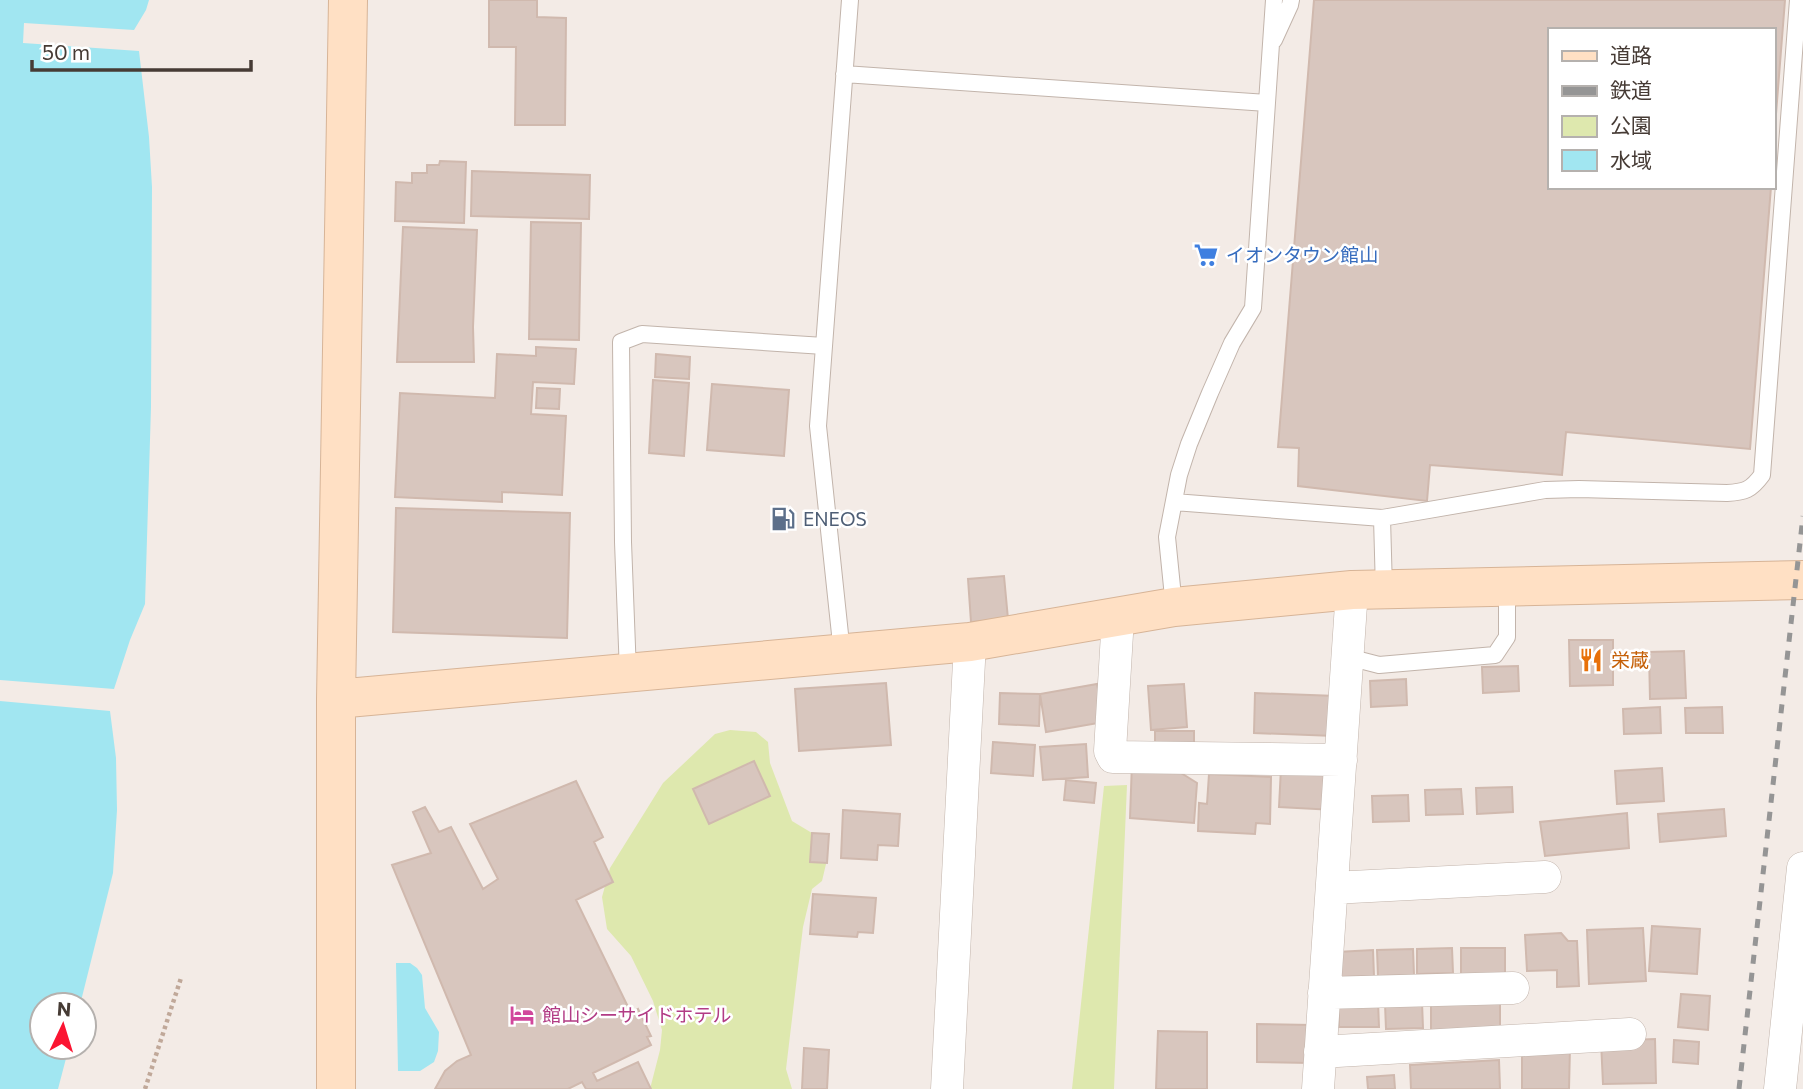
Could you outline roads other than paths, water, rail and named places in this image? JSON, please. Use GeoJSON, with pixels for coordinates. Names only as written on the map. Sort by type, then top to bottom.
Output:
{"type":"FeatureCollection","features":[{"type":"Feature","properties":{"kind":"street"},"geometry":{"type":"LineString","coordinates":[[336,1089],[336,699],[348,0]]}},
{"type":"Feature","properties":{"kind":"street"},"geometry":{"type":"LineString","coordinates":[[336,699],[970,642],[1174,607],[1368,590],[1803,580]]}},
{"type":"Feature","properties":{"kind":"street"},"geometry":{"type":"LineString","coordinates":[[1318,1089],[1348,657],[1368,590]]}},
{"type":"Feature","properties":{"kind":"street"},"geometry":{"type":"LineString","coordinates":[[1118,617],[1110,751],[1113,757],[1340,760]]}},
{"type":"Feature","properties":{"kind":"street"},"geometry":{"type":"LineString","coordinates":[[947,1089],[970,642]]}},
{"type":"Feature","properties":{"kind":"street"},"geometry":{"type":"LineString","coordinates":[[1788,1079],[1803,868]]}},
{"type":"Feature","properties":{"kind":"street"},"geometry":{"type":"LineString","coordinates":[[1332,888],[1545,877]]}},
{"type":"Feature","properties":{"kind":"street"},"geometry":{"type":"LineString","coordinates":[[1324,993],[1513,988]]}},
{"type":"Feature","properties":{"kind":"street"},"geometry":{"type":"LineString","coordinates":[[1320,1052],[1630,1034]]}},
{"type":"Feature","properties":{"kind":"lane"},"geometry":{"type":"LineString","coordinates":[[842,653],[818,426],[850,0]]}},
{"type":"Feature","properties":{"kind":"lane"},"geometry":{"type":"LineString","coordinates":[[1174,607],[1167,537],[1182,465],[1232,343],[1253,308],[1274,0]]}},
{"type":"Feature","properties":{"kind":"lane"},"geometry":{"type":"LineString","coordinates":[[1270,49],[1291,0]]}},
{"type":"Feature","properties":{"kind":"lane"},"geometry":{"type":"LineString","coordinates":[[1174,502],[1382,518],[1545,490],[1727,493],[1744,492],[1755,484],[1762,475],[1798,0]]}},
{"type":"Feature","properties":{"kind":"lane"},"geometry":{"type":"LineString","coordinates":[[844,74],[1267,103]]}},
{"type":"Feature","properties":{"kind":"lane"},"geometry":{"type":"LineString","coordinates":[[628,673],[623,542],[621,342],[642,334],[824,346]]}},
{"type":"Feature","properties":{"kind":"lane"},"geometry":{"type":"LineString","coordinates":[[1368,590],[1382,518]]}},
{"type":"Feature","properties":{"kind":"lane"},"geometry":{"type":"LineString","coordinates":[[1348,657],[1379,665],[1494,655],[1507,637],[1507,587]]}},
{"type":"Feature","properties":{"kind":"water"},"geometry":{"type":"Polygon","coordinates":[[[0,0],[149,0],[134,30],[24,23],[23,43],[139,51],[152,187],[151,407],[145,604],[114,689],[0,680],[0,0]]]}},
{"type":"Feature","properties":{"kind":"water"},"geometry":{"type":"Polygon","coordinates":[[[0,701],[110,711],[116,758],[117,810],[113,873],[84,991],[28,991],[28,1061],[65,1061],[58,1089],[0,1089],[0,701]]]}},
{"type":"Feature","properties":{"kind":"water"},"geometry":{"type":"Polygon","coordinates":[[[396,963],[410,963],[422,975],[425,1008],[439,1032],[438,1051],[434,1062],[420,1071],[398,1071],[396,963]]]}},
{"type":"Feature","properties":{"kind":"railway"},"geometry":{"type":"LineString","coordinates":[[1739,1089],[1803,516]]}},
{"type":"Feature","properties":{"kind":"place","name":"イオンタウン館山"},"geometry":{"type":"Point","coordinates":[1206,255]}},
{"type":"Feature","properties":{"kind":"place","name":"ENEOS"},"geometry":{"type":"Point","coordinates":[783,519]}},
{"type":"Feature","properties":{"kind":"place","name":"栄蔵"},"geometry":{"type":"Point","coordinates":[1591,660]}},
{"type":"Feature","properties":{"kind":"place","name":"館山シーサイドホテル"},"geometry":{"type":"Point","coordinates":[522,1015]}}]}
